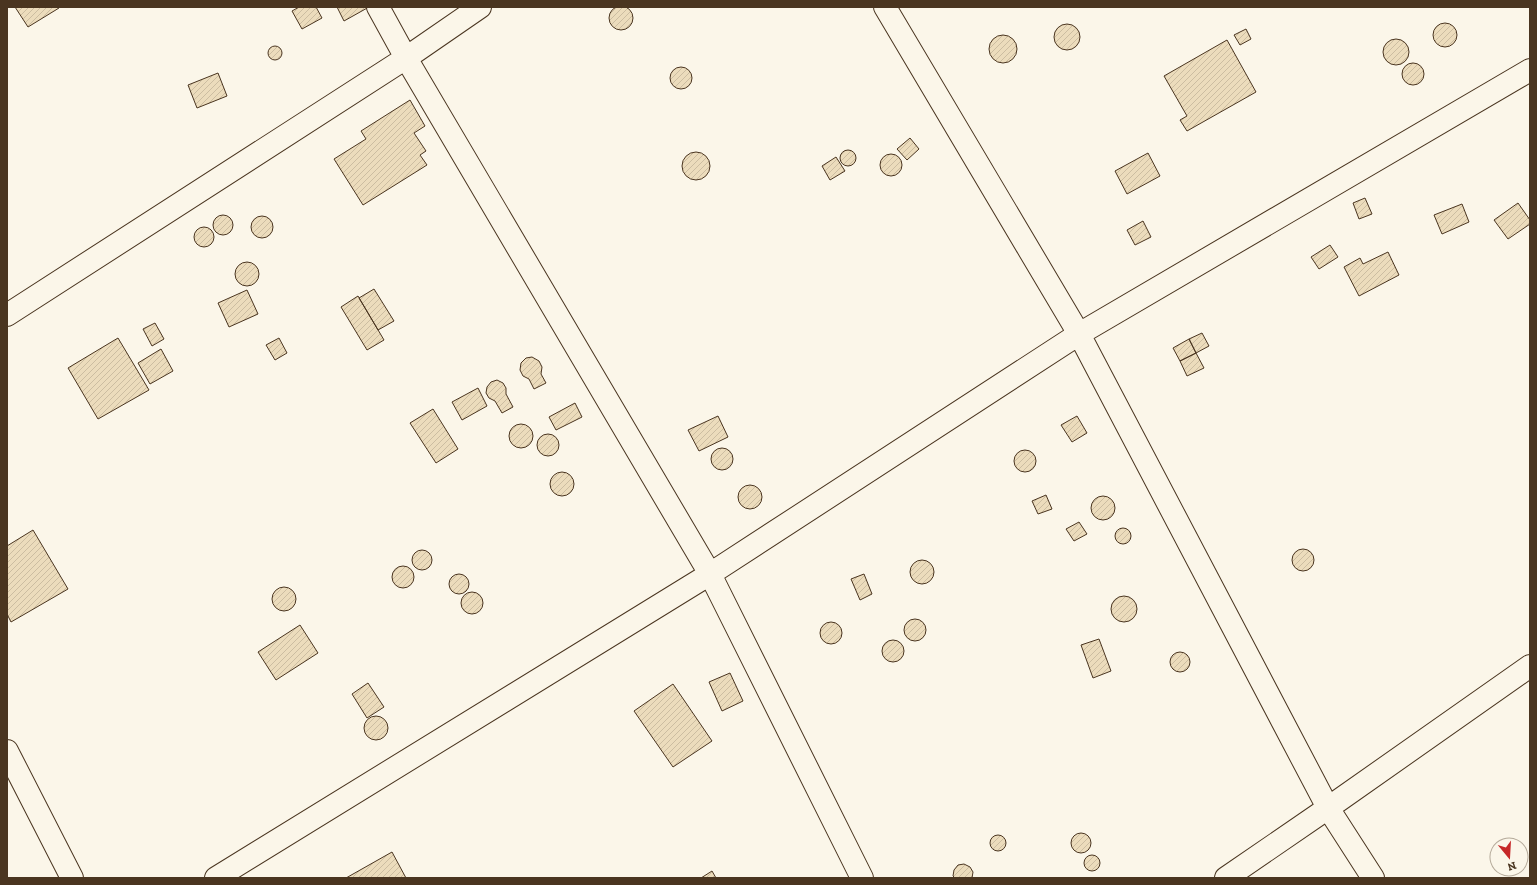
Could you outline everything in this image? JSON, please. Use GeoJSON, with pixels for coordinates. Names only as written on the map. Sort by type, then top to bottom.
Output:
{"type":"FeatureCollection","features":[{"type":"Feature","properties":{"kind":"street"},"geometry":{"type":"LineString","coordinates":[[378,7],[406,58],[710,574],[862,878]]}},
{"type":"Feature","properties":{"kind":"street"},"geometry":{"type":"LineString","coordinates":[[7,315],[406,58],[480,7]]}},
{"type":"Feature","properties":{"kind":"street"},"geometry":{"type":"LineString","coordinates":[[886,7],[1079,334],[1328,808],[1373,878]]}},
{"type":"Feature","properties":{"kind":"street"},"geometry":{"type":"LineString","coordinates":[[216,878],[710,574],[1079,334],[1530,70]]}},
{"type":"Feature","properties":{"kind":"street"},"geometry":{"type":"LineString","coordinates":[[1226,878],[1530,666]]}},
{"type":"Feature","properties":{"kind":"street"},"geometry":{"type":"LineString","coordinates":[[7,751],[72,878]]}},
{"type":"Feature","properties":{"kind":"building"},"geometry":{"type":"Polygon","coordinates":[[[621,6],[629,10],[633,18],[629,26],[621,30],[613,26],[609,18],[613,10],[621,6]]]}},
{"type":"Feature","properties":{"kind":"building"},"geometry":{"type":"Polygon","coordinates":[[[15,7],[58,7],[59,8],[28,27],[15,7]]]}},
{"type":"Feature","properties":{"kind":"building"},"geometry":{"type":"Polygon","coordinates":[[[299,7],[316,7],[322,18],[302,29],[292,11],[299,7]]]}},
{"type":"Feature","properties":{"kind":"building"},"geometry":{"type":"Polygon","coordinates":[[[337,7],[369,7],[344,21],[337,7]]]}},
{"type":"Feature","properties":{"kind":"building"},"geometry":{"type":"Polygon","coordinates":[[[1445,23],[1454,26],[1457,35],[1454,44],[1445,47],[1436,44],[1433,35],[1436,26],[1445,23]]]}},
{"type":"Feature","properties":{"kind":"building"},"geometry":{"type":"Polygon","coordinates":[[[1067,24],[1076,28],[1080,37],[1076,46],[1067,50],[1058,46],[1054,37],[1058,28],[1067,24]]]}},
{"type":"Feature","properties":{"kind":"building"},"geometry":{"type":"Polygon","coordinates":[[[1246,29],[1251,39],[1240,45],[1234,35],[1246,29]]]}},
{"type":"Feature","properties":{"kind":"building"},"geometry":{"type":"Polygon","coordinates":[[[1003,35],[1013,39],[1017,49],[1013,59],[1003,63],[993,59],[989,49],[993,39],[1003,35]]]}},
{"type":"Feature","properties":{"kind":"building"},"geometry":{"type":"Polygon","coordinates":[[[1396,39],[1405,43],[1409,52],[1405,61],[1396,65],[1387,61],[1383,52],[1387,43],[1396,39]]]}},
{"type":"Feature","properties":{"kind":"building"},"geometry":{"type":"Polygon","coordinates":[[[1227,40],[1256,92],[1187,131],[1180,120],[1187,116],[1164,76],[1227,40]]]}},
{"type":"Feature","properties":{"kind":"building"},"geometry":{"type":"Polygon","coordinates":[[[272,46],[278,46],[282,50],[282,56],[278,60],[272,60],[268,56],[268,50],[272,46]]]}},
{"type":"Feature","properties":{"kind":"building"},"geometry":{"type":"Polygon","coordinates":[[[1413,63],[1417,64],[1423,70],[1423,78],[1417,84],[1413,85],[1409,84],[1403,78],[1402,74],[1403,70],[1409,64],[1413,63]]]}},
{"type":"Feature","properties":{"kind":"building"},"geometry":{"type":"Polygon","coordinates":[[[677,67],[685,67],[692,74],[692,82],[685,89],[677,89],[670,82],[670,74],[677,67]]]}},
{"type":"Feature","properties":{"kind":"building"},"geometry":{"type":"Polygon","coordinates":[[[218,73],[227,96],[197,108],[188,85],[218,73]]]}},
{"type":"Feature","properties":{"kind":"building"},"geometry":{"type":"Polygon","coordinates":[[[410,100],[425,126],[414,133],[426,151],[420,155],[427,165],[363,205],[334,159],[366,139],[361,131],[410,100]]]}},
{"type":"Feature","properties":{"kind":"building"},"geometry":{"type":"Polygon","coordinates":[[[910,138],[919,149],[907,160],[897,149],[910,138]]]}},
{"type":"Feature","properties":{"kind":"building"},"geometry":{"type":"Polygon","coordinates":[[[848,150],[855,155],[856,158],[851,165],[848,166],[841,161],[840,158],[845,151],[848,150]]]}},
{"type":"Feature","properties":{"kind":"building"},"geometry":{"type":"Polygon","coordinates":[[[696,152],[706,156],[710,166],[706,176],[696,180],[686,176],[682,166],[686,156],[696,152]]]}},
{"type":"Feature","properties":{"kind":"building"},"geometry":{"type":"Polygon","coordinates":[[[1148,153],[1160,176],[1127,194],[1115,171],[1148,153]]]}},
{"type":"Feature","properties":{"kind":"building"},"geometry":{"type":"Polygon","coordinates":[[[887,154],[895,154],[902,161],[902,169],[895,176],[887,176],[880,169],[880,161],[887,154]]]}},
{"type":"Feature","properties":{"kind":"building"},"geometry":{"type":"Polygon","coordinates":[[[836,157],[845,171],[830,180],[822,166],[836,157]]]}},
{"type":"Feature","properties":{"kind":"building"},"geometry":{"type":"Polygon","coordinates":[[[1365,198],[1372,214],[1359,219],[1353,203],[1365,198]]]}},
{"type":"Feature","properties":{"kind":"building"},"geometry":{"type":"Polygon","coordinates":[[[1518,203],[1530,220],[1530,224],[1508,239],[1494,220],[1518,203]]]}},
{"type":"Feature","properties":{"kind":"building"},"geometry":{"type":"Polygon","coordinates":[[[1462,204],[1469,222],[1442,234],[1434,215],[1462,204]]]}},
{"type":"Feature","properties":{"kind":"building"},"geometry":{"type":"Polygon","coordinates":[[[223,215],[230,218],[233,225],[230,232],[223,235],[216,232],[213,225],[216,218],[223,215]]]}},
{"type":"Feature","properties":{"kind":"building"},"geometry":{"type":"Polygon","coordinates":[[[262,216],[270,219],[273,227],[270,235],[262,238],[254,235],[251,227],[254,219],[262,216]]]}},
{"type":"Feature","properties":{"kind":"building"},"geometry":{"type":"Polygon","coordinates":[[[1143,221],[1151,237],[1135,245],[1127,230],[1143,221]]]}},
{"type":"Feature","properties":{"kind":"building"},"geometry":{"type":"Polygon","coordinates":[[[204,227],[211,230],[214,237],[211,244],[204,247],[197,244],[194,237],[197,230],[204,227]]]}},
{"type":"Feature","properties":{"kind":"building"},"geometry":{"type":"Polygon","coordinates":[[[1330,245],[1338,257],[1319,269],[1311,257],[1330,245]]]}},
{"type":"Feature","properties":{"kind":"building"},"geometry":{"type":"Polygon","coordinates":[[[1388,252],[1399,275],[1359,296],[1344,267],[1360,258],[1363,264],[1388,252]]]}},
{"type":"Feature","properties":{"kind":"building"},"geometry":{"type":"Polygon","coordinates":[[[247,262],[256,265],[259,274],[256,283],[247,286],[238,283],[235,274],[238,265],[247,262]]]}},
{"type":"Feature","properties":{"kind":"building"},"geometry":{"type":"Polygon","coordinates":[[[374,289],[394,321],[378,330],[359,298],[374,289]]]}},
{"type":"Feature","properties":{"kind":"building"},"geometry":{"type":"Polygon","coordinates":[[[247,290],[258,314],[229,327],[218,303],[247,290]]]}},
{"type":"Feature","properties":{"kind":"building"},"geometry":{"type":"Polygon","coordinates":[[[358,296],[384,340],[367,350],[341,307],[358,296]]]}},
{"type":"Feature","properties":{"kind":"building"},"geometry":{"type":"Polygon","coordinates":[[[155,323],[164,339],[152,346],[143,329],[155,323]]]}},
{"type":"Feature","properties":{"kind":"building"},"geometry":{"type":"Polygon","coordinates":[[[1202,333],[1209,346],[1196,353],[1189,339],[1202,333]]]}},
{"type":"Feature","properties":{"kind":"building"},"geometry":{"type":"Polygon","coordinates":[[[118,338],[149,390],[98,419],[68,368],[118,338]]]}},
{"type":"Feature","properties":{"kind":"building"},"geometry":{"type":"Polygon","coordinates":[[[279,338],[287,353],[275,360],[266,345],[279,338]]]}},
{"type":"Feature","properties":{"kind":"building"},"geometry":{"type":"Polygon","coordinates":[[[1189,339],[1196,353],[1180,361],[1173,348],[1189,339]]]}},
{"type":"Feature","properties":{"kind":"building"},"geometry":{"type":"Polygon","coordinates":[[[161,349],[173,371],[150,384],[138,363],[161,349]]]}},
{"type":"Feature","properties":{"kind":"building"},"geometry":{"type":"Polygon","coordinates":[[[1196,353],[1204,368],[1187,376],[1180,361],[1196,353]]]}},
{"type":"Feature","properties":{"kind":"building"},"geometry":{"type":"Polygon","coordinates":[[[532,357],[539,361],[542,367],[541,374],[546,383],[534,389],[529,379],[523,376],[520,370],[521,363],[526,358],[532,357]]]}},
{"type":"Feature","properties":{"kind":"building"},"geometry":{"type":"Polygon","coordinates":[[[497,380],[503,383],[506,388],[506,394],[513,407],[502,413],[495,401],[489,398],[486,393],[487,387],[491,382],[497,380]]]}},
{"type":"Feature","properties":{"kind":"building"},"geometry":{"type":"Polygon","coordinates":[[[478,388],[487,406],[462,420],[452,402],[478,388]]]}},
{"type":"Feature","properties":{"kind":"building"},"geometry":{"type":"Polygon","coordinates":[[[575,403],[582,417],[556,430],[549,417],[575,403]]]}},
{"type":"Feature","properties":{"kind":"building"},"geometry":{"type":"Polygon","coordinates":[[[433,409],[458,449],[436,463],[410,423],[433,409]]]}},
{"type":"Feature","properties":{"kind":"building"},"geometry":{"type":"Polygon","coordinates":[[[718,416],[728,437],[699,451],[688,430],[718,416]]]}},
{"type":"Feature","properties":{"kind":"building"},"geometry":{"type":"Polygon","coordinates":[[[1077,416],[1087,433],[1072,442],[1061,425],[1077,416]]]}},
{"type":"Feature","properties":{"kind":"building"},"geometry":{"type":"Polygon","coordinates":[[[521,424],[529,428],[533,436],[529,444],[521,448],[513,444],[509,436],[513,428],[521,424]]]}},
{"type":"Feature","properties":{"kind":"building"},"geometry":{"type":"Polygon","coordinates":[[[548,434],[556,437],[559,445],[556,453],[548,456],[540,453],[537,445],[540,437],[548,434]]]}},
{"type":"Feature","properties":{"kind":"building"},"geometry":{"type":"Polygon","coordinates":[[[722,448],[730,451],[733,459],[730,467],[722,470],[714,467],[711,459],[714,451],[722,448]]]}},
{"type":"Feature","properties":{"kind":"building"},"geometry":{"type":"Polygon","coordinates":[[[1025,450],[1033,453],[1036,461],[1033,469],[1025,472],[1017,469],[1014,461],[1017,453],[1025,450]]]}},
{"type":"Feature","properties":{"kind":"building"},"geometry":{"type":"Polygon","coordinates":[[[562,472],[571,475],[574,484],[571,493],[562,496],[553,493],[550,484],[553,475],[562,472]]]}},
{"type":"Feature","properties":{"kind":"building"},"geometry":{"type":"Polygon","coordinates":[[[750,485],[759,488],[762,497],[759,506],[750,509],[741,506],[738,497],[741,488],[750,485]]]}},
{"type":"Feature","properties":{"kind":"building"},"geometry":{"type":"Polygon","coordinates":[[[1046,495],[1052,509],[1038,514],[1032,501],[1046,495]]]}},
{"type":"Feature","properties":{"kind":"building"},"geometry":{"type":"Polygon","coordinates":[[[1103,496],[1112,499],[1115,508],[1112,517],[1103,520],[1094,517],[1091,508],[1094,499],[1103,496]]]}},
{"type":"Feature","properties":{"kind":"building"},"geometry":{"type":"Polygon","coordinates":[[[1079,522],[1087,534],[1074,541],[1066,529],[1079,522]]]}},
{"type":"Feature","properties":{"kind":"building"},"geometry":{"type":"Polygon","coordinates":[[[1123,528],[1130,533],[1131,536],[1126,543],[1123,544],[1116,539],[1115,536],[1120,529],[1123,528]]]}},
{"type":"Feature","properties":{"kind":"building"},"geometry":{"type":"Polygon","coordinates":[[[33,530],[68,589],[11,622],[7,614],[7,546],[33,530]]]}},
{"type":"Feature","properties":{"kind":"building"},"geometry":{"type":"Polygon","coordinates":[[[1303,549],[1311,552],[1314,560],[1311,568],[1303,571],[1295,568],[1292,560],[1295,552],[1303,549]]]}},
{"type":"Feature","properties":{"kind":"building"},"geometry":{"type":"Polygon","coordinates":[[[422,550],[429,553],[432,560],[429,567],[422,570],[415,567],[412,560],[415,553],[422,550]]]}},
{"type":"Feature","properties":{"kind":"building"},"geometry":{"type":"Polygon","coordinates":[[[922,560],[931,563],[934,572],[931,581],[922,584],[913,581],[910,572],[913,563],[922,560]]]}},
{"type":"Feature","properties":{"kind":"building"},"geometry":{"type":"Polygon","coordinates":[[[403,566],[411,569],[414,577],[411,585],[403,588],[395,585],[392,577],[395,569],[403,566]]]}},
{"type":"Feature","properties":{"kind":"building"},"geometry":{"type":"Polygon","coordinates":[[[459,574],[466,577],[469,584],[466,591],[459,594],[452,591],[449,584],[452,577],[459,574]]]}},
{"type":"Feature","properties":{"kind":"building"},"geometry":{"type":"Polygon","coordinates":[[[864,574],[872,594],[860,600],[851,579],[864,574]]]}},
{"type":"Feature","properties":{"kind":"building"},"geometry":{"type":"Polygon","coordinates":[[[284,587],[293,590],[296,599],[293,608],[284,611],[275,608],[272,599],[275,590],[284,587]]]}},
{"type":"Feature","properties":{"kind":"building"},"geometry":{"type":"Polygon","coordinates":[[[472,592],[480,595],[483,603],[480,611],[472,614],[464,611],[461,603],[464,595],[472,592]]]}},
{"type":"Feature","properties":{"kind":"building"},"geometry":{"type":"Polygon","coordinates":[[[1124,596],[1133,600],[1137,609],[1133,618],[1124,622],[1115,618],[1111,609],[1115,600],[1124,596]]]}},
{"type":"Feature","properties":{"kind":"building"},"geometry":{"type":"Polygon","coordinates":[[[915,619],[923,622],[926,630],[923,638],[915,641],[907,638],[904,630],[907,622],[915,619]]]}},
{"type":"Feature","properties":{"kind":"building"},"geometry":{"type":"Polygon","coordinates":[[[831,622],[839,625],[842,633],[839,641],[831,644],[823,641],[820,633],[823,625],[831,622]]]}},
{"type":"Feature","properties":{"kind":"building"},"geometry":{"type":"Polygon","coordinates":[[[300,625],[318,653],[276,680],[258,652],[300,625]]]}},
{"type":"Feature","properties":{"kind":"building"},"geometry":{"type":"Polygon","coordinates":[[[1099,639],[1111,671],[1093,678],[1081,645],[1099,639]]]}},
{"type":"Feature","properties":{"kind":"building"},"geometry":{"type":"Polygon","coordinates":[[[889,640],[897,640],[904,647],[904,655],[897,662],[889,662],[882,655],[882,647],[889,640]]]}},
{"type":"Feature","properties":{"kind":"building"},"geometry":{"type":"Polygon","coordinates":[[[1176,652],[1184,652],[1190,658],[1190,666],[1184,672],[1176,672],[1170,666],[1170,658],[1176,652]]]}},
{"type":"Feature","properties":{"kind":"building"},"geometry":{"type":"Polygon","coordinates":[[[730,673],[743,701],[722,711],[709,682],[730,673]]]}},
{"type":"Feature","properties":{"kind":"building"},"geometry":{"type":"Polygon","coordinates":[[[368,683],[384,707],[367,718],[352,694],[368,683]]]}},
{"type":"Feature","properties":{"kind":"building"},"geometry":{"type":"Polygon","coordinates":[[[673,684],[712,741],[673,767],[634,711],[673,684]]]}},
{"type":"Feature","properties":{"kind":"building"},"geometry":{"type":"Polygon","coordinates":[[[376,716],[381,717],[387,723],[387,733],[381,739],[376,740],[371,739],[365,733],[364,728],[365,723],[371,717],[376,716]]]}},
{"type":"Feature","properties":{"kind":"building"},"geometry":{"type":"Polygon","coordinates":[[[1077,833],[1085,833],[1091,839],[1091,847],[1085,853],[1077,853],[1071,847],[1071,839],[1077,833]]]}},
{"type":"Feature","properties":{"kind":"building"},"geometry":{"type":"Polygon","coordinates":[[[998,835],[1004,837],[1006,843],[1004,849],[998,851],[992,849],[990,843],[992,837],[998,835]]]}},
{"type":"Feature","properties":{"kind":"building"},"geometry":{"type":"Polygon","coordinates":[[[392,852],[406,878],[346,878],[392,852]]]}},
{"type":"Feature","properties":{"kind":"building"},"geometry":{"type":"Polygon","coordinates":[[[1092,855],[1098,857],[1100,863],[1098,869],[1092,871],[1086,869],[1084,863],[1086,857],[1092,855]]]}},
{"type":"Feature","properties":{"kind":"building"},"geometry":{"type":"Polygon","coordinates":[[[964,864],[970,867],[973,872],[972,878],[955,878],[953,876],[954,870],[958,865],[964,864]]]}},
{"type":"Feature","properties":{"kind":"building"},"geometry":{"type":"Polygon","coordinates":[[[712,871],[716,878],[701,878],[712,871]]]}}]}
